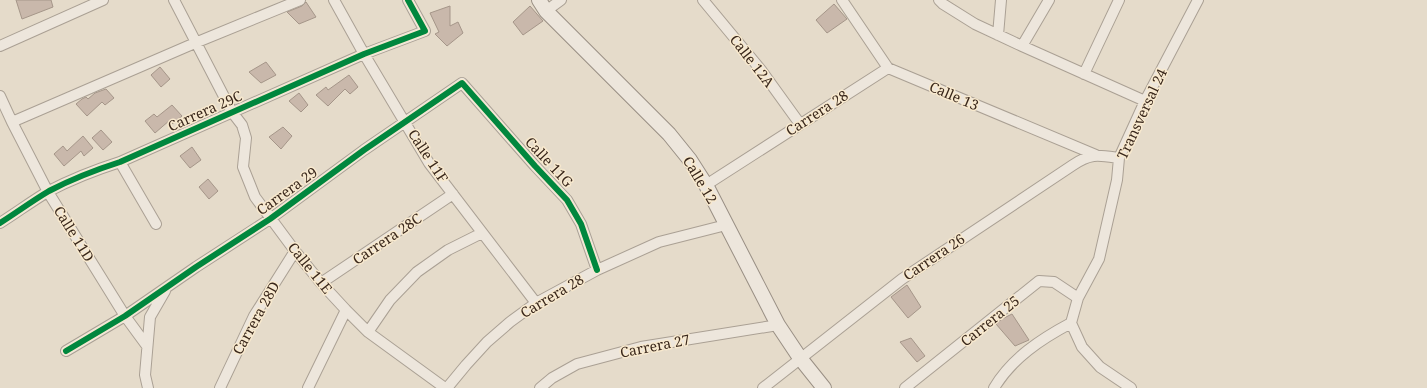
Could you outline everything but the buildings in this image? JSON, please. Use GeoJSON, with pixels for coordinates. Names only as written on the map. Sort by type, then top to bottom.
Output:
{"type":"FeatureCollection","features":[{"type":"Feature","properties":{"kind":"street"},"geometry":{"type":"LineString","coordinates":[[0,46],[103,0]]}},
{"type":"Feature","properties":{"kind":"street","name":"Calle 11E"},"geometry":{"type":"LineString","coordinates":[[174,0],[232,112],[242,125],[246,138],[243,167],[255,197],[270,219],[321,284],[368,332],[446,388]]}},
{"type":"Feature","properties":{"kind":"street"},"geometry":{"type":"LineString","coordinates":[[12,122],[195,43],[300,0]]}},
{"type":"Feature","properties":{"kind":"street","name":"Calle 11F"},"geometry":{"type":"LineString","coordinates":[[334,0],[364,54],[429,163],[536,303]]}},
{"type":"Feature","properties":{"kind":"street","name":"Carrera 29C"},"geometry":{"type":"LineString","coordinates":[[0,223],[48,192],[95,170],[120,162],[364,54],[424,31],[408,0]]}},
{"type":"Feature","properties":{"kind":"street"},"geometry":{"type":"LineString","coordinates":[[542,5],[561,0]]}},
{"type":"Feature","properties":{"kind":"street","name":"Calle 12A"},"geometry":{"type":"LineString","coordinates":[[703,0],[761,70],[800,124]]}},
{"type":"Feature","properties":{"kind":"street"},"geometry":{"type":"LineString","coordinates":[[842,0],[888,68]]}},
{"type":"Feature","properties":{"kind":"street"},"geometry":{"type":"LineString","coordinates":[[998,35],[1001,0]]}},
{"type":"Feature","properties":{"kind":"street"},"geometry":{"type":"LineString","coordinates":[[1022,46],[1049,0]]}},
{"type":"Feature","properties":{"kind":"street"},"geometry":{"type":"LineString","coordinates":[[1084,74],[1119,0]]}},
{"type":"Feature","properties":{"kind":"street","name":"Transversal 24"},"geometry":{"type":"LineString","coordinates":[[1071,323],[1078,298],[1098,258],[1117,180],[1119,158],[1145,101],[1198,0]]}},
{"type":"Feature","properties":{"kind":"street"},"geometry":{"type":"LineString","coordinates":[[942,1],[975,24],[1145,101]]}},
{"type":"Feature","properties":{"kind":"street","name":"Calle 12"},"geometry":{"type":"LineString","coordinates":[[542,5],[669,134],[690,160],[706,185],[778,326],[800,358],[824,388]]}},
{"type":"Feature","properties":{"kind":"street","name":"Carrera 28"},"geometry":{"type":"LineString","coordinates":[[706,185],[888,68]]}},
{"type":"Feature","properties":{"kind":"street","name":"Calle 13"},"geometry":{"type":"LineString","coordinates":[[888,68],[1096,155]]}},
{"type":"Feature","properties":{"kind":"street","name":"Carrera 29"},"geometry":{"type":"LineString","coordinates":[[66,351],[125,316],[270,219],[462,83]]}},
{"type":"Feature","properties":{"kind":"street","name":"Calle 11G"},"geometry":{"type":"LineString","coordinates":[[462,83],[567,200],[581,224],[597,270]]}},
{"type":"Feature","properties":{"kind":"street","name":"Calle 11D"},"geometry":{"type":"LineString","coordinates":[[0,96],[48,192],[125,316],[147,346]]}},
{"type":"Feature","properties":{"kind":"street","name":"Carrera 26"},"geometry":{"type":"LineString","coordinates":[[763,388],[902,279],[1077,162],[1088,156],[1096,155],[1119,158]]}},
{"type":"Feature","properties":{"kind":"street"},"geometry":{"type":"LineString","coordinates":[[120,162],[156,224]]}},
{"type":"Feature","properties":{"kind":"street","name":"Carrera 28C"},"geometry":{"type":"LineString","coordinates":[[321,284],[453,194]]}},
{"type":"Feature","properties":{"kind":"street","name":"Carrera 28"},"geometry":{"type":"LineString","coordinates":[[446,388],[487,342],[510,322],[536,303],[597,270],[659,242],[726,225]]}},
{"type":"Feature","properties":{"kind":"street"},"geometry":{"type":"LineString","coordinates":[[368,332],[390,300],[417,272],[448,250],[482,233]]}},
{"type":"Feature","properties":{"kind":"street","name":"Carrera 28D"},"geometry":{"type":"LineString","coordinates":[[220,388],[254,316],[295,251]]}},
{"type":"Feature","properties":{"kind":"street","name":"Carrera 25"},"geometry":{"type":"LineString","coordinates":[[905,388],[1039,281],[1054,282],[1078,298]]}},
{"type":"Feature","properties":{"kind":"street","name":"Carrera 29"},"geometry":{"type":"LineString","coordinates":[[148,388],[145,375],[150,316],[169,286]]}},
{"type":"Feature","properties":{"kind":"street"},"geometry":{"type":"LineString","coordinates":[[308,388],[346,310]]}},
{"type":"Feature","properties":{"kind":"street"},"geometry":{"type":"LineString","coordinates":[[994,388],[1002,375],[1046,336],[1071,323],[1082,347],[1100,367],[1131,388]]}},
{"type":"Feature","properties":{"kind":"street","name":"Carrera 27"},"geometry":{"type":"LineString","coordinates":[[540,388],[552,378],[577,364],[641,347],[778,326]]}},
{"type":"Feature","properties":{"kind":"cycle path"},"geometry":{"type":"LineString","coordinates":[[0,223],[49,191],[66,183],[120,162],[364,54],[425,31],[408,0]]}},
{"type":"Feature","properties":{"kind":"cycle path"},"geometry":{"type":"LineString","coordinates":[[66,351],[125,316],[196,267],[270,219],[364,150],[462,83],[567,200],[581,224],[597,270]]}}]}
